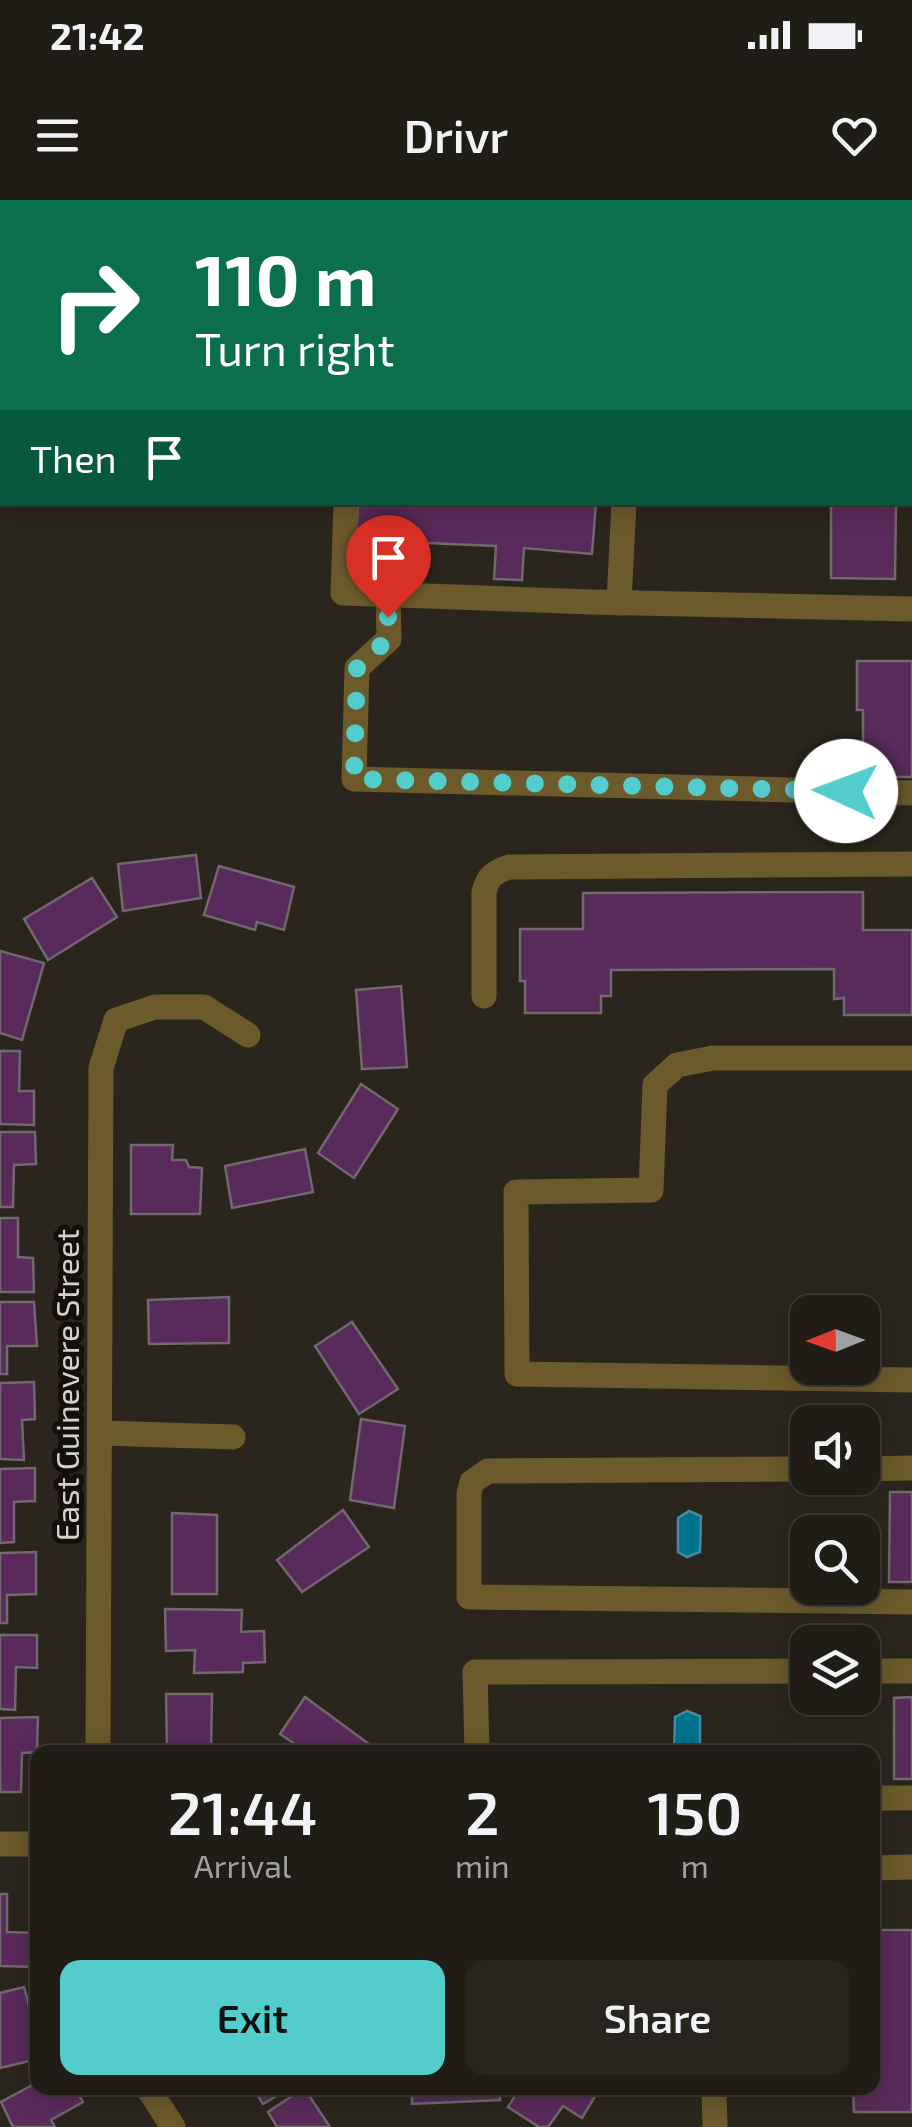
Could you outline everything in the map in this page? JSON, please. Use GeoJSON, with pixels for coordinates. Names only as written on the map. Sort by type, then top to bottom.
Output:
{"type":"FeatureCollection","features":[{"type":"Feature","properties":{"kind":"street"},"geometry":{"type":"LineString","coordinates":[[346,505],[342,593],[912,608]]}},
{"type":"Feature","properties":{"kind":"street"},"geometry":{"type":"LineString","coordinates":[[619,603],[624,505]]}},
{"type":"Feature","properties":{"kind":"street"},"geometry":{"type":"LineString","coordinates":[[388,595],[388,639],[357,668],[354,779],[912,793]]}},
{"type":"Feature","properties":{"kind":"street"},"geometry":{"type":"LineString","coordinates":[[484,996],[484,892],[488,879],[497,871],[510,867],[912,864]]}},
{"type":"Feature","properties":{"kind":"street","name":"East Guinevere Street"},"geometry":{"type":"LineString","coordinates":[[98,1745],[101,1068],[116,1020],[155,1007],[204,1007],[248,1035]]}},
{"type":"Feature","properties":{"kind":"street"},"geometry":{"type":"LineString","coordinates":[[912,1058],[713,1058],[678,1065],[655,1085],[651,1190],[516,1192],[517,1374],[912,1380]]}},
{"type":"Feature","properties":{"kind":"street"},"geometry":{"type":"LineString","coordinates":[[101,1433],[233,1437]]}},
{"type":"Feature","properties":{"kind":"street"},"geometry":{"type":"LineString","coordinates":[[880,1469],[912,1468]]}},
{"type":"Feature","properties":{"kind":"street"},"geometry":{"type":"LineString","coordinates":[[790,1469],[488,1470],[472,1482],[469,1493],[469,1597],[912,1602]]}},
{"type":"Feature","properties":{"kind":"street"},"geometry":{"type":"LineString","coordinates":[[478,1745],[475,1672],[790,1671]]}},
{"type":"Feature","properties":{"kind":"street"},"geometry":{"type":"LineString","coordinates":[[880,1671],[912,1671]]}},
{"type":"Feature","properties":{"kind":"street"},"geometry":{"type":"LineString","coordinates":[[880,1798],[912,1798]]}},
{"type":"Feature","properties":{"kind":"street"},"geometry":{"type":"LineString","coordinates":[[0,1844],[30,1844]]}},
{"type":"Feature","properties":{"kind":"street"},"geometry":{"type":"LineString","coordinates":[[880,1868],[912,1867]]}},
{"type":"Feature","properties":{"kind":"street"},"geometry":{"type":"LineString","coordinates":[[152,2095],[173,2127]]}},
{"type":"Feature","properties":{"kind":"street"},"geometry":{"type":"LineString","coordinates":[[714,2095],[715,2127]]}},
{"type":"Feature","properties":{"kind":"water"},"geometry":{"type":"Polygon","coordinates":[[[689,1511],[701,1516],[700,1552],[687,1557],[678,1552],[678,1518],[689,1511]]]}},
{"type":"Feature","properties":{"kind":"water"},"geometry":{"type":"Polygon","coordinates":[[[687,1711],[700,1716],[700,1745],[674,1745],[675,1717],[687,1711]]]}},
{"type":"Feature","properties":{"kind":"building"},"geometry":{"type":"Polygon","coordinates":[[[358,505],[596,505],[592,554],[524,548],[522,580],[494,579],[496,546],[356,540],[358,505]]]}},
{"type":"Feature","properties":{"kind":"building"},"geometry":{"type":"Polygon","coordinates":[[[831,505],[896,505],[895,579],[831,578],[831,505]]]}},
{"type":"Feature","properties":{"kind":"building"},"geometry":{"type":"Polygon","coordinates":[[[857,661],[912,661],[912,777],[863,777],[863,710],[857,710],[857,661]]]}},
{"type":"Feature","properties":{"kind":"building"},"geometry":{"type":"Polygon","coordinates":[[[196,855],[201,898],[123,911],[118,864],[196,855]]]}},
{"type":"Feature","properties":{"kind":"building"},"geometry":{"type":"Polygon","coordinates":[[[219,866],[294,887],[284,930],[257,922],[255,930],[204,915],[219,866]]]}},
{"type":"Feature","properties":{"kind":"building"},"geometry":{"type":"Polygon","coordinates":[[[92,878],[117,917],[48,960],[24,919],[92,878]]]}},
{"type":"Feature","properties":{"kind":"building"},"geometry":{"type":"Polygon","coordinates":[[[863,892],[863,930],[912,930],[912,1015],[844,1015],[844,998],[834,999],[834,969],[611,970],[611,996],[601,996],[601,1013],[525,1013],[525,981],[520,981],[520,929],[583,929],[583,893],[863,892]]]}},
{"type":"Feature","properties":{"kind":"building"},"geometry":{"type":"Polygon","coordinates":[[[0,951],[44,963],[22,1040],[0,1033],[0,951]]]}},
{"type":"Feature","properties":{"kind":"building"},"geometry":{"type":"Polygon","coordinates":[[[401,986],[407,1067],[362,1069],[356,990],[401,986]]]}},
{"type":"Feature","properties":{"kind":"building"},"geometry":{"type":"Polygon","coordinates":[[[0,1051],[20,1051],[19,1091],[34,1091],[34,1125],[0,1124],[0,1051]]]}},
{"type":"Feature","properties":{"kind":"building"},"geometry":{"type":"Polygon","coordinates":[[[361,1084],[398,1109],[354,1178],[318,1153],[361,1084]]]}},
{"type":"Feature","properties":{"kind":"building"},"geometry":{"type":"Polygon","coordinates":[[[0,1132],[35,1132],[36,1164],[14,1165],[13,1207],[0,1207],[0,1132]]]}},
{"type":"Feature","properties":{"kind":"building"},"geometry":{"type":"Polygon","coordinates":[[[131,1145],[173,1145],[172,1160],[186,1160],[189,1167],[202,1168],[200,1214],[131,1214],[131,1145]]]}},
{"type":"Feature","properties":{"kind":"building"},"geometry":{"type":"Polygon","coordinates":[[[305,1149],[313,1192],[232,1208],[225,1166],[305,1149]]]}},
{"type":"Feature","properties":{"kind":"building"},"geometry":{"type":"Polygon","coordinates":[[[0,1218],[18,1218],[18,1257],[33,1258],[34,1292],[0,1292],[0,1218]]]}},
{"type":"Feature","properties":{"kind":"building"},"geometry":{"type":"Polygon","coordinates":[[[229,1297],[229,1343],[149,1344],[148,1300],[229,1297]]]}},
{"type":"Feature","properties":{"kind":"building"},"geometry":{"type":"Polygon","coordinates":[[[0,1302],[34,1302],[37,1346],[7,1346],[7,1374],[0,1374],[0,1302]]]}},
{"type":"Feature","properties":{"kind":"building"},"geometry":{"type":"Polygon","coordinates":[[[352,1322],[398,1389],[359,1414],[315,1346],[352,1322]]]}},
{"type":"Feature","properties":{"kind":"building"},"geometry":{"type":"Polygon","coordinates":[[[34,1382],[35,1419],[22,1420],[24,1460],[0,1459],[0,1383],[34,1382]]]}},
{"type":"Feature","properties":{"kind":"building"},"geometry":{"type":"Polygon","coordinates":[[[361,1419],[405,1426],[394,1508],[350,1500],[361,1419]]]}},
{"type":"Feature","properties":{"kind":"building"},"geometry":{"type":"Polygon","coordinates":[[[35,1468],[35,1501],[14,1502],[14,1542],[0,1543],[0,1469],[35,1468]]]}},
{"type":"Feature","properties":{"kind":"building"},"geometry":{"type":"Polygon","coordinates":[[[890,1492],[912,1492],[912,1582],[889,1582],[890,1492]]]}},
{"type":"Feature","properties":{"kind":"building"},"geometry":{"type":"Polygon","coordinates":[[[343,1510],[369,1547],[302,1592],[277,1560],[343,1510]]]}},
{"type":"Feature","properties":{"kind":"building"},"geometry":{"type":"Polygon","coordinates":[[[172,1513],[217,1515],[217,1594],[172,1594],[172,1513]]]}},
{"type":"Feature","properties":{"kind":"building"},"geometry":{"type":"Polygon","coordinates":[[[36,1552],[36,1594],[7,1595],[7,1623],[0,1623],[0,1553],[36,1552]]]}},
{"type":"Feature","properties":{"kind":"building"},"geometry":{"type":"Polygon","coordinates":[[[165,1609],[242,1610],[241,1632],[264,1631],[265,1662],[243,1663],[243,1672],[194,1673],[195,1650],[166,1651],[165,1609]]]}},
{"type":"Feature","properties":{"kind":"building"},"geometry":{"type":"Polygon","coordinates":[[[0,1635],[37,1635],[37,1668],[16,1667],[15,1710],[0,1709],[0,1635]]]}},
{"type":"Feature","properties":{"kind":"building"},"geometry":{"type":"Polygon","coordinates":[[[166,1694],[212,1694],[211,1745],[167,1745],[166,1694]]]}},
{"type":"Feature","properties":{"kind":"building"},"geometry":{"type":"Polygon","coordinates":[[[305,1697],[369,1744],[296,1745],[280,1734],[305,1697]]]}},
{"type":"Feature","properties":{"kind":"building"},"geometry":{"type":"Polygon","coordinates":[[[912,1697],[912,1779],[894,1779],[894,1698],[912,1697]]]}},
{"type":"Feature","properties":{"kind":"building"},"geometry":{"type":"Polygon","coordinates":[[[38,1717],[37,1745],[30,1745],[30,1752],[22,1753],[21,1792],[0,1792],[0,1718],[38,1717]]]}},
{"type":"Feature","properties":{"kind":"building"},"geometry":{"type":"Polygon","coordinates":[[[0,1894],[7,1894],[7,1932],[30,1933],[30,1967],[0,1966],[0,1894]]]}},
{"type":"Feature","properties":{"kind":"building"},"geometry":{"type":"Polygon","coordinates":[[[880,1930],[912,1930],[912,2112],[854,2112],[853,2095],[880,2095],[880,1930]]]}},
{"type":"Feature","properties":{"kind":"building"},"geometry":{"type":"Polygon","coordinates":[[[24,1987],[30,2009],[30,2061],[0,2068],[0,1993],[24,1987]]]}},
{"type":"Feature","properties":{"kind":"building"},"geometry":{"type":"Polygon","coordinates":[[[30,2086],[30,2095],[79,2095],[83,2102],[51,2120],[55,2127],[13,2127],[1,2102],[30,2086]]]}},
{"type":"Feature","properties":{"kind":"building"},"geometry":{"type":"Polygon","coordinates":[[[257,2095],[278,2095],[263,2104],[257,2095]]]}},
{"type":"Feature","properties":{"kind":"building"},"geometry":{"type":"Polygon","coordinates":[[[294,2095],[309,2095],[330,2127],[277,2127],[268,2112],[294,2095]]]}},
{"type":"Feature","properties":{"kind":"building"},"geometry":{"type":"Polygon","coordinates":[[[412,2095],[500,2095],[500,2100],[412,2104],[412,2095]]]}},
{"type":"Feature","properties":{"kind":"building"},"geometry":{"type":"Polygon","coordinates":[[[516,2095],[596,2095],[582,2118],[563,2106],[548,2127],[539,2127],[508,2107],[516,2095]]]}},
{"type":"Feature","properties":{"kind":"route"},"geometry":{"type":"LineString","coordinates":[[388,617],[388,639],[357,668],[354,779],[846,791]]}}]}
